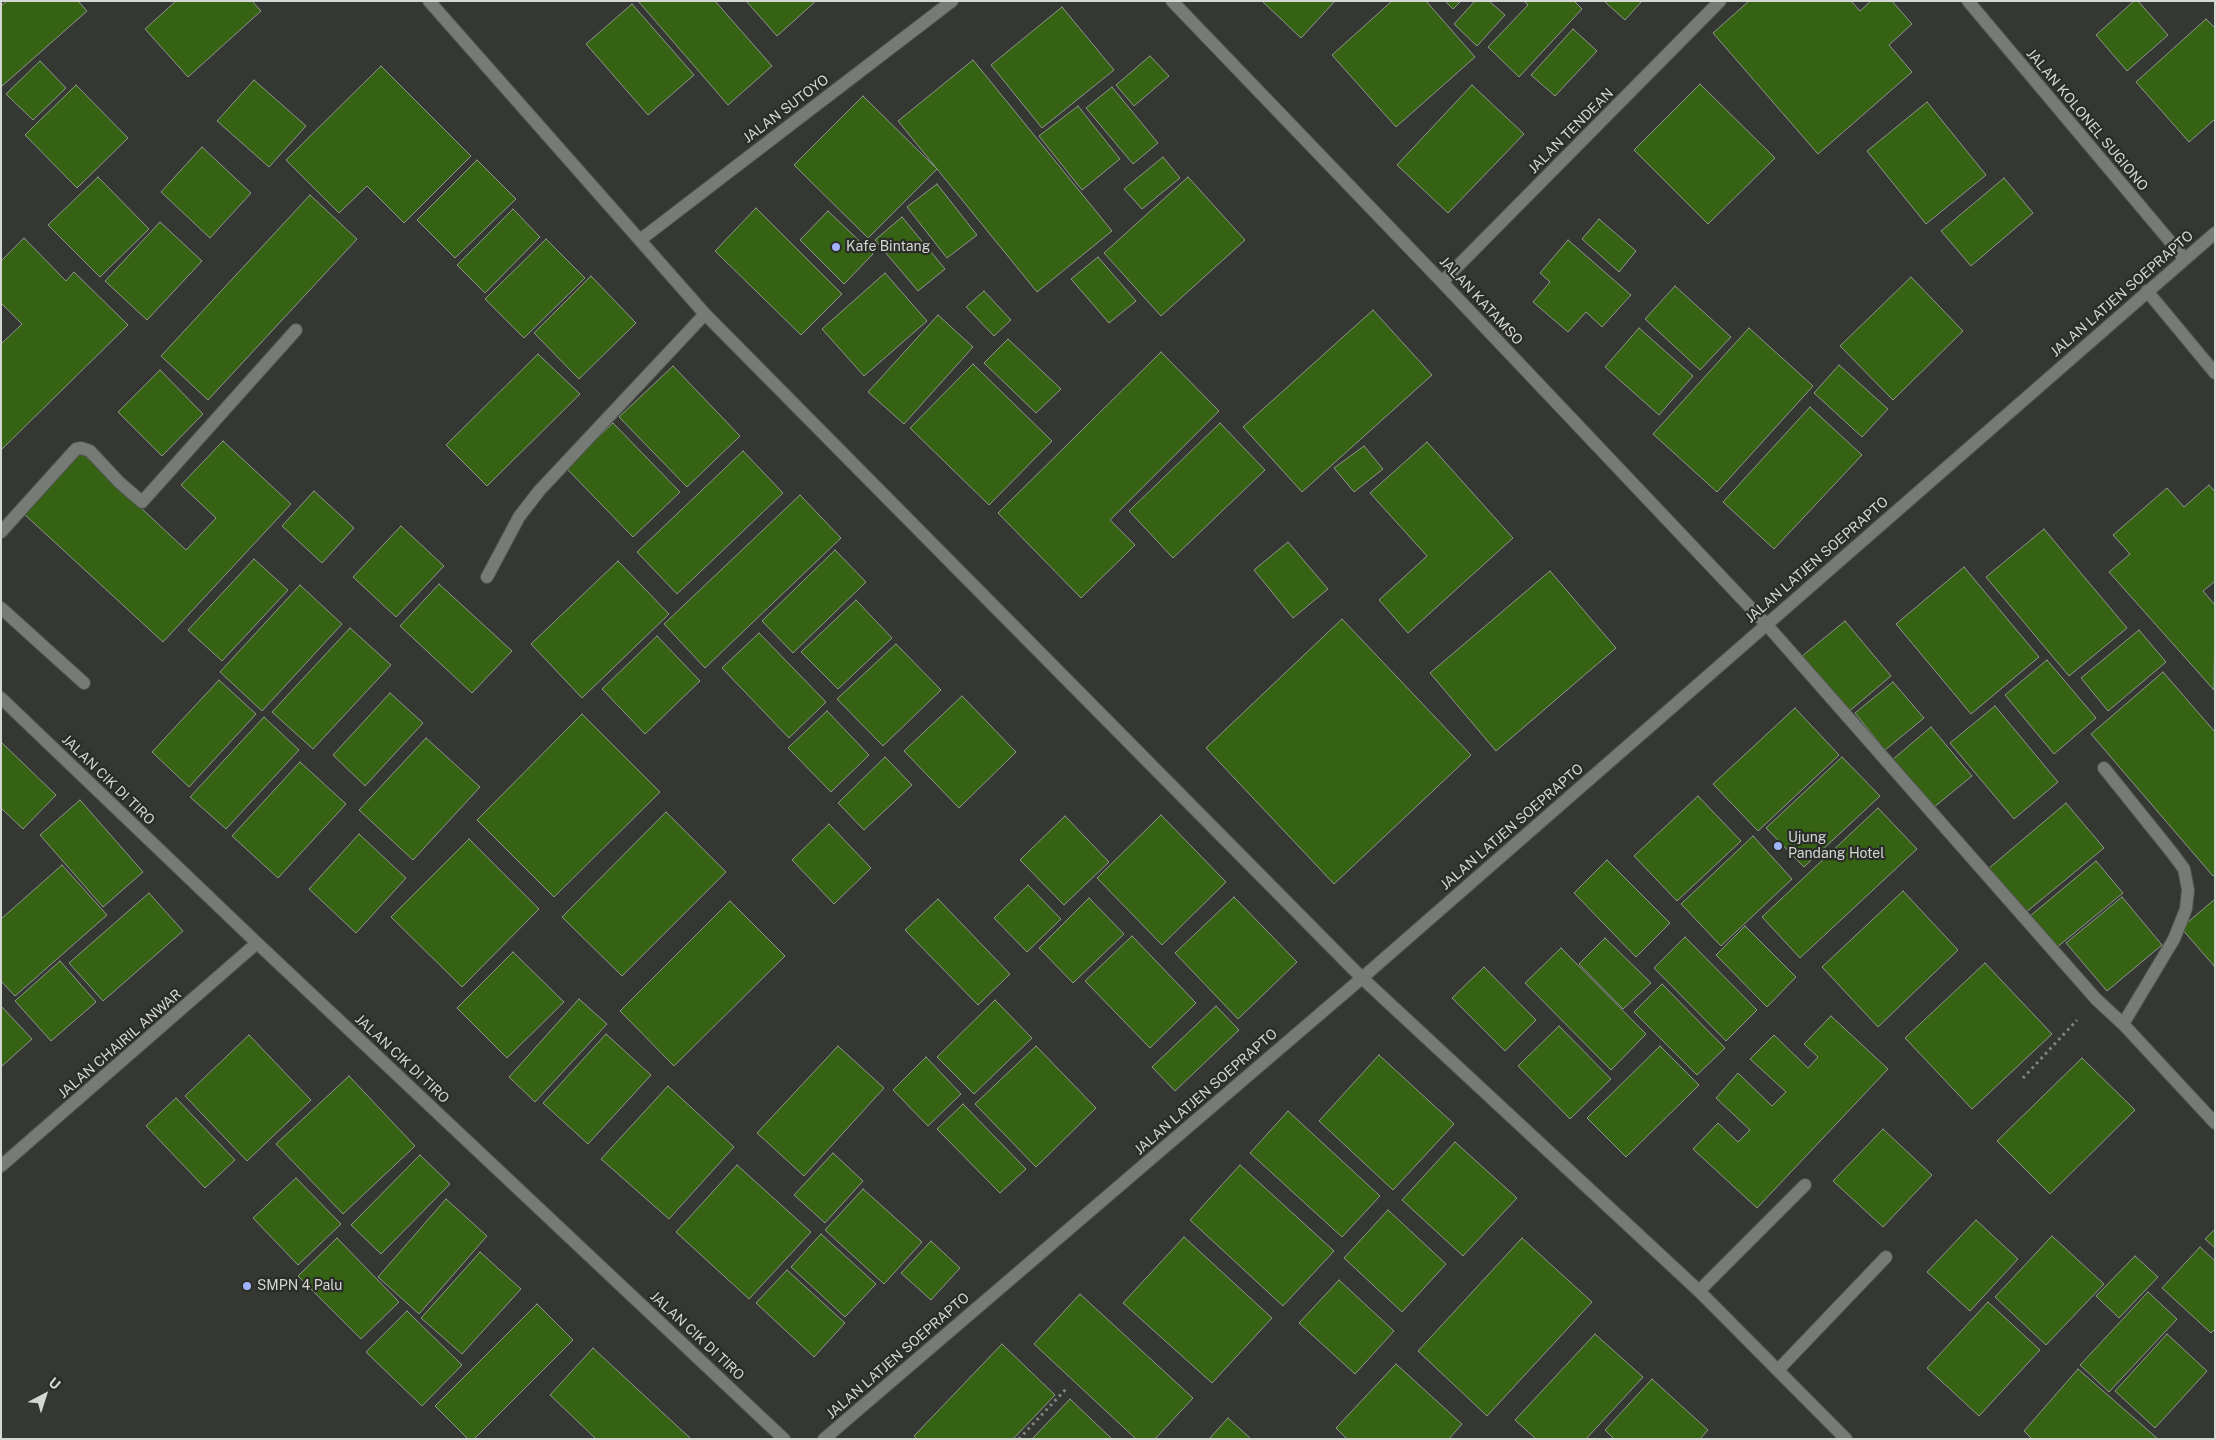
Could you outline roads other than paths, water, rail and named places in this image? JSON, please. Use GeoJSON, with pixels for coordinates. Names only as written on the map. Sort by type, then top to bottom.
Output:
{"type":"FeatureCollection","features":[{"type":"Feature","properties":{"kind":"street"},"geometry":{"type":"LineString","coordinates":[[429,1],[705,314],[1362,978],[1700,1291],[1846,1439]]}},
{"type":"Feature","properties":{"kind":"street","name":"JALAN SUTOYO"},"geometry":{"type":"LineString","coordinates":[[640,240],[952,1]]}},
{"type":"Feature","properties":{"kind":"street","name":"JALAN KATAMSO"},"geometry":{"type":"LineString","coordinates":[[1172,1],[1442,282],[1766,624],[2096,1000],[2123,1024],[2215,1123]]}},
{"type":"Feature","properties":{"kind":"street","name":"JALAN TENDEAN"},"geometry":{"type":"LineString","coordinates":[[1442,282],[1720,1]]}},
{"type":"Feature","properties":{"kind":"street","name":"JALAN KOLONEL SUGIONO"},"geometry":{"type":"LineString","coordinates":[[1968,1],[2184,258]]}},
{"type":"Feature","properties":{"kind":"street","name":"JALAN LATJEN SOEPRAPTO"},"geometry":{"type":"LineString","coordinates":[[824,1439],[1362,978],[2184,258],[2215,233]]}},
{"type":"Feature","properties":{"kind":"street"},"geometry":{"type":"LineString","coordinates":[[2147,291],[2215,373]]}},
{"type":"Feature","properties":{"kind":"street"},"geometry":{"type":"LineString","coordinates":[[487,577],[519,517],[539,491],[705,314]]}},
{"type":"Feature","properties":{"kind":"street"},"geometry":{"type":"LineString","coordinates":[[1,532],[76,449],[81,448],[90,451],[119,482],[142,502],[296,330]]}},
{"type":"Feature","properties":{"kind":"street"},"geometry":{"type":"LineString","coordinates":[[1,608],[84,684]]}},
{"type":"Feature","properties":{"kind":"street","name":"JALAN CIK DI TIRO"},"geometry":{"type":"LineString","coordinates":[[1,698],[257,943],[784,1439]]}},
{"type":"Feature","properties":{"kind":"street"},"geometry":{"type":"LineString","coordinates":[[2104,768],[2184,869],[2188,890],[2186,908],[2174,939],[2123,1024]]}},
{"type":"Feature","properties":{"kind":"street","name":"JALAN CHAIRIL ANWAR"},"geometry":{"type":"LineString","coordinates":[[1,1166],[257,943]]}},
{"type":"Feature","properties":{"kind":"street"},"geometry":{"type":"LineString","coordinates":[[1700,1291],[1805,1185]]}},
{"type":"Feature","properties":{"kind":"street"},"geometry":{"type":"LineString","coordinates":[[1778,1370],[1886,1257]]}},
{"type":"Feature","properties":{"kind":"place","name":"Kafe Bintang"},"geometry":{"type":"Point","coordinates":[836,247]}},
{"type":"Feature","properties":{"kind":"place","name":"Ujung Pandang Hotel"},"geometry":{"type":"Point","coordinates":[1778,846]}},
{"type":"Feature","properties":{"kind":"place","name":"SMPN 4 Palu"},"geometry":{"type":"Point","coordinates":[247,1286]}}]}
